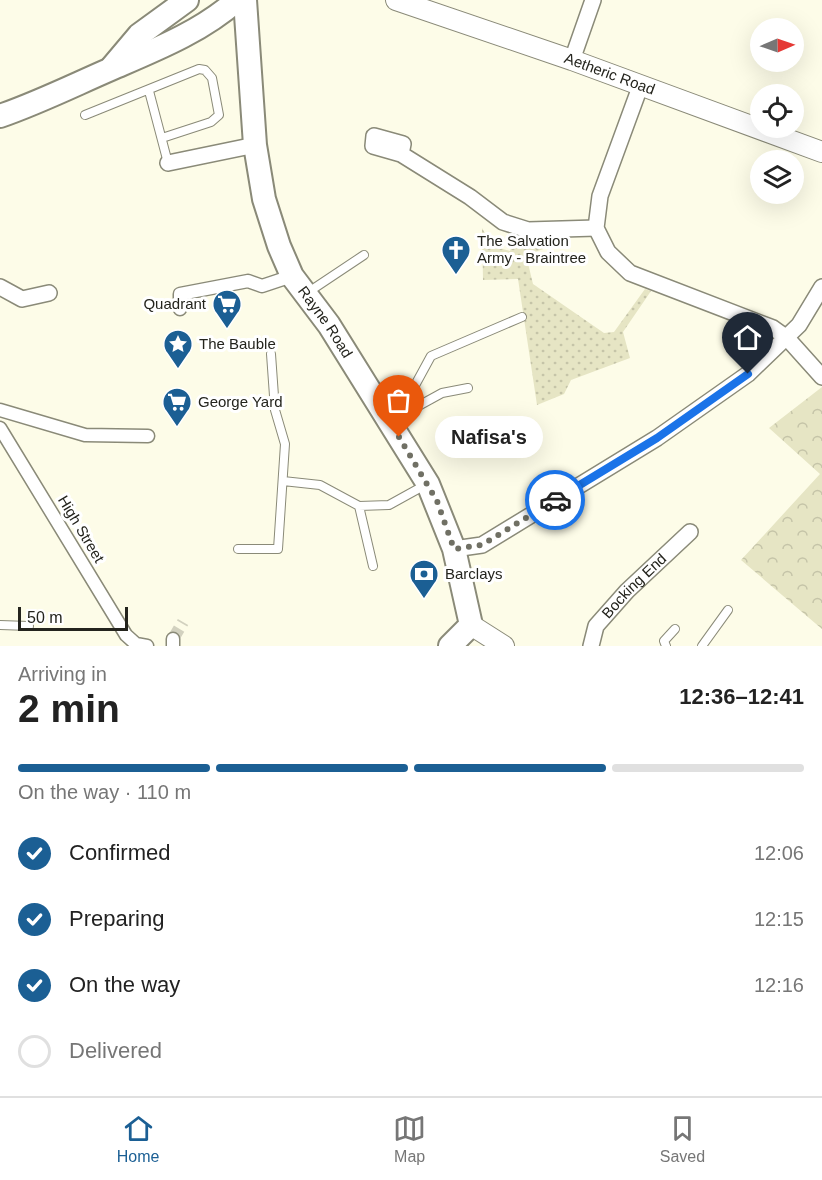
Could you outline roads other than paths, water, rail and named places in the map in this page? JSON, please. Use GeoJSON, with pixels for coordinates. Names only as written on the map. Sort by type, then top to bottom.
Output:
{"type":"FeatureCollection","features":[{"type":"Feature","properties":{"kind":"main road"},"geometry":{"type":"LineString","coordinates":[[109,70],[139,35],[187,0]]}},
{"type":"Feature","properties":{"kind":"main road"},"geometry":{"type":"LineString","coordinates":[[0,116],[38,103],[150,53],[211,21],[237,0]]}},
{"type":"Feature","properties":{"kind":"main road","name":"Rayne Road"},"geometry":{"type":"LineString","coordinates":[[245,0],[255,145],[266,207],[279,246],[292,276],[329,325],[428,484],[454,549],[471,625]]}},
{"type":"Feature","properties":{"kind":"main road"},"geometry":{"type":"LineString","coordinates":[[450,646],[471,625]]}},
{"type":"Feature","properties":{"kind":"street","name":"Aetheric Road"},"geometry":{"type":"LineString","coordinates":[[396,0],[572,60],[640,87],[822,152]]}},
{"type":"Feature","properties":{"kind":"street"},"geometry":{"type":"LineString","coordinates":[[572,60],[593,0]]}},
{"type":"Feature","properties":{"kind":"street"},"geometry":{"type":"LineString","coordinates":[[640,87],[600,196],[596,228],[608,252],[630,273],[773,328],[787,338],[822,377]]}},
{"type":"Feature","properties":{"kind":"street"},"geometry":{"type":"LineString","coordinates":[[168,163],[255,145]]}},
{"type":"Feature","properties":{"kind":"street"},"geometry":{"type":"LineString","coordinates":[[401,154],[470,197],[484,211],[503,222],[528,230],[596,228]]}},
{"type":"Feature","properties":{"kind":"street"},"geometry":{"type":"LineString","coordinates":[[180,309],[180,294],[248,281],[262,286],[292,276]]}},
{"type":"Feature","properties":{"kind":"street"},"geometry":{"type":"LineString","coordinates":[[0,287],[22,299],[49,293]]}},
{"type":"Feature","properties":{"kind":"street"},"geometry":{"type":"LineString","coordinates":[[454,549],[482,545],[657,438],[748,374],[799,325],[822,287]]}},
{"type":"Feature","properties":{"kind":"street"},"geometry":{"type":"LineString","coordinates":[[0,410],[85,435],[148,436]]}},
{"type":"Feature","properties":{"kind":"street","name":"High Street"},"geometry":{"type":"LineString","coordinates":[[0,428],[84,562],[126,635],[141,645]]}},
{"type":"Feature","properties":{"kind":"street","name":"Bocking End"},"geometry":{"type":"LineString","coordinates":[[591,646],[596,626],[619,599],[690,532]]}},
{"type":"Feature","properties":{"kind":"street"},"geometry":{"type":"LineString","coordinates":[[471,625],[504,646]]}},
{"type":"Feature","properties":{"kind":"lane"},"geometry":{"type":"LineString","coordinates":[[85,115],[199,69],[205,69],[212,78],[219,110],[216,119],[162,138]]}},
{"type":"Feature","properties":{"kind":"lane"},"geometry":{"type":"LineString","coordinates":[[149,91],[168,163]]}},
{"type":"Feature","properties":{"kind":"lane"},"geometry":{"type":"LineString","coordinates":[[306,294],[364,255]]}},
{"type":"Feature","properties":{"kind":"lane"},"geometry":{"type":"LineString","coordinates":[[387,417],[407,400],[431,356],[522,317]]}},
{"type":"Feature","properties":{"kind":"lane"},"geometry":{"type":"LineString","coordinates":[[238,549],[278,549],[285,444],[275,410],[271,354]]}},
{"type":"Feature","properties":{"kind":"lane"},"geometry":{"type":"LineString","coordinates":[[387,417],[442,393],[468,388]]}},
{"type":"Feature","properties":{"kind":"lane"},"geometry":{"type":"LineString","coordinates":[[283,481],[320,485],[359,506],[390,505],[428,484]]}},
{"type":"Feature","properties":{"kind":"lane"},"geometry":{"type":"LineString","coordinates":[[359,506],[373,566]]}},
{"type":"Feature","properties":{"kind":"lane"},"geometry":{"type":"LineString","coordinates":[[702,646],[728,610]]}},
{"type":"Feature","properties":{"kind":"lane"},"geometry":{"type":"LineString","coordinates":[[0,625],[29,627]]}},
{"type":"Feature","properties":{"kind":"lane"},"geometry":{"type":"LineString","coordinates":[[666,646],[664,641],[675,629]]}},
{"type":"Feature","properties":{"kind":"tunnel"},"geometry":{"type":"LineString","coordinates":[[173,639],[183,622]]}},
{"type":"Feature","properties":{"kind":"place","name":"The Salvation Army - Braintree"},"geometry":{"type":"Point","coordinates":[456,276]}},
{"type":"Feature","properties":{"kind":"place","name":"Quadrant"},"geometry":{"type":"Point","coordinates":[227,330]}},
{"type":"Feature","properties":{"kind":"place","name":"The Bauble"},"geometry":{"type":"Point","coordinates":[178,370]}},
{"type":"Feature","properties":{"kind":"place","name":"George Yard"},"geometry":{"type":"Point","coordinates":[177,428]}},
{"type":"Feature","properties":{"kind":"place","name":"Nafisa's"},"geometry":{"type":"Point","coordinates":[399,437]}},
{"type":"Feature","properties":{"kind":"place","name":"Barclays"},"geometry":{"type":"Point","coordinates":[424,600]}}]}
